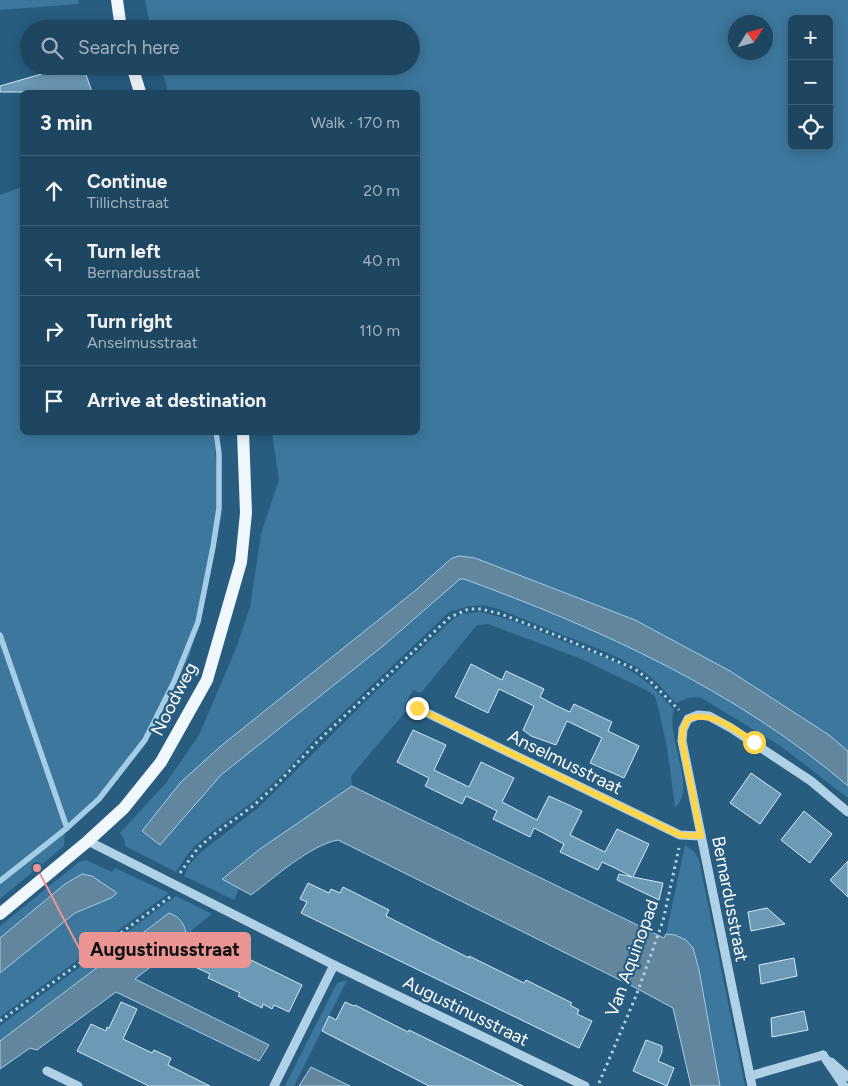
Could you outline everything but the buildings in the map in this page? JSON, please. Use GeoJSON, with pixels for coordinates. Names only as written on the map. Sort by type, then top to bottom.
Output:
{"type":"FeatureCollection","features":[{"type":"Feature","properties":{"kind":"main road"},"geometry":{"type":"LineString","coordinates":[[117,0],[119,20]]}},
{"type":"Feature","properties":{"kind":"main road"},"geometry":{"type":"LineString","coordinates":[[135,75],[139,90]]}},
{"type":"Feature","properties":{"kind":"main road","name":"Noodweg"},"geometry":{"type":"LineString","coordinates":[[0,914],[88,841],[124,808],[162,762],[207,680],[241,562],[246,513],[243,435]]}},
{"type":"Feature","properties":{"kind":"street","name":"Anselmusstraat"},"geometry":{"type":"LineString","coordinates":[[417,708],[680,835],[701,836]]}},
{"type":"Feature","properties":{"kind":"street","name":"Bernardusstraat"},"geometry":{"type":"LineString","coordinates":[[752,1086],[682,741],[683,729],[688,719],[698,715],[709,716],[731,728],[811,781],[848,812]]}},
{"type":"Feature","properties":{"kind":"street","name":"Augustinusstraat"},"geometry":{"type":"LineString","coordinates":[[88,841],[334,965],[585,1086]]}},
{"type":"Feature","properties":{"kind":"street"},"geometry":{"type":"LineString","coordinates":[[274,1086],[334,965]]}},
{"type":"Feature","properties":{"kind":"street"},"geometry":{"type":"LineString","coordinates":[[750,1076],[823,1055]]}},
{"type":"Feature","properties":{"kind":"street"},"geometry":{"type":"LineString","coordinates":[[823,1055],[848,1077]]}},
{"type":"Feature","properties":{"kind":"street"},"geometry":{"type":"LineString","coordinates":[[823,1055],[844,1086]]}},
{"type":"Feature","properties":{"kind":"street"},"geometry":{"type":"LineString","coordinates":[[47,1071],[78,1086]]}},
{"type":"Feature","properties":{"kind":"path","name":"Van Aquinopad"},"geometry":{"type":"LineString","coordinates":[[598,1086],[636,996],[663,921],[680,845],[680,835]]}},
{"type":"Feature","properties":{"kind":"path"},"geometry":{"type":"LineString","coordinates":[[0,1021],[173,895],[175,885]]}},
{"type":"Feature","properties":{"kind":"shaded area"},"geometry":{"type":"Polygon","coordinates":[[[0,0],[78,0],[79,4],[0,10],[0,0]]]}},
{"type":"Feature","properties":{"kind":"shaded area"},"geometry":{"type":"Polygon","coordinates":[[[145,0],[848,0],[848,751],[829,735],[730,671],[635,620],[475,558],[459,556],[452,558],[416,590],[222,745],[160,844],[221,775],[383,646],[459,579],[464,579],[515,598],[616,641],[714,692],[805,752],[848,786],[848,798],[782,747],[700,697],[688,698],[676,703],[643,671],[620,659],[510,613],[487,606],[477,606],[449,612],[315,739],[285,772],[255,800],[196,845],[176,872],[125,846],[125,841],[120,833],[166,783],[199,735],[237,646],[250,607],[261,534],[279,480],[272,435],[420,435],[420,90],[167,90],[163,75],[420,75],[420,20],[149,20],[145,0]]]}},
{"type":"Feature","properties":{"kind":"shaded area"},"geometry":{"type":"Polygon","coordinates":[[[20,188],[20,435],[213,435],[222,514],[203,610],[189,657],[162,710],[96,805],[65,829],[64,846],[0,899],[0,195],[20,188]]]}},
{"type":"Feature","properties":{"kind":"shaded area"},"geometry":{"type":"Polygon","coordinates":[[[459,556],[475,558],[635,620],[730,671],[829,735],[848,751],[848,786],[805,752],[760,721],[714,692],[666,666],[566,619],[515,598],[460,579],[383,646],[221,775],[160,845],[142,831],[181,782],[222,745],[416,590],[452,558],[459,556]]]}},
{"type":"Feature","properties":{"kind":"shaded area"},"geometry":{"type":"Polygon","coordinates":[[[479,612],[526,626],[609,659],[637,675],[659,694],[674,710],[672,721],[683,788],[681,799],[675,807],[667,747],[655,696],[579,658],[488,624],[477,625],[421,693],[413,690],[404,708],[407,710],[351,776],[352,786],[260,849],[222,878],[239,889],[234,900],[184,876],[189,865],[201,852],[258,808],[376,691],[451,621],[462,614],[479,612]]]}},
{"type":"Feature","properties":{"kind":"shaded area"},"geometry":{"type":"Polygon","coordinates":[[[352,786],[664,938],[666,934],[675,935],[686,940],[693,948],[699,970],[720,1086],[691,1086],[673,1008],[338,840],[327,843],[304,855],[251,895],[222,879],[260,849],[352,786]]]}},
{"type":"Feature","properties":{"kind":"shaded area"},"geometry":{"type":"Polygon","coordinates":[[[685,845],[694,851],[699,860],[745,1086],[720,1086],[699,970],[666,934],[685,845]]]}},
{"type":"Feature","properties":{"kind":"shaded area"},"geometry":{"type":"Polygon","coordinates":[[[86,860],[112,872],[115,868],[169,893],[0,1017],[0,973],[75,913],[111,898],[117,892],[0,938],[0,926],[79,862],[86,860]]]}},
{"type":"Feature","properties":{"kind":"shaded area"},"geometry":{"type":"Polygon","coordinates":[[[82,874],[92,876],[117,893],[111,898],[75,913],[0,973],[0,938],[65,884],[82,874]]]}},
{"type":"Feature","properties":{"kind":"shaded area"},"geometry":{"type":"Polygon","coordinates":[[[176,896],[212,914],[193,929],[185,940],[187,933],[162,918],[0,1041],[0,1026],[176,896]]]}},
{"type":"Feature","properties":{"kind":"shaded area"},"geometry":{"type":"Polygon","coordinates":[[[169,913],[177,917],[183,924],[185,940],[135,979],[269,1045],[259,1061],[116,992],[37,1050],[30,1048],[0,1069],[0,1041],[169,913]]]}},
{"type":"Feature","properties":{"kind":"shaded area"},"geometry":{"type":"Polygon","coordinates":[[[347,980],[294,1086],[285,1086],[337,983],[347,980]]]}},
{"type":"Feature","properties":{"kind":"shaded area"},"geometry":{"type":"Polygon","coordinates":[[[311,1067],[350,1086],[299,1086],[311,1067]]]}},
{"type":"Feature","properties":{"kind":"waterway"},"geometry":{"type":"LineString","coordinates":[[0,635],[67,828],[99,799],[145,740],[174,682],[198,622],[219,508],[219,454],[216,435]]}},
{"type":"Feature","properties":{"kind":"waterway"},"geometry":{"type":"LineString","coordinates":[[0,881],[67,828]]}},
{"type":"Feature","properties":{"kind":"place","name":"Augustinusstraat"},"geometry":{"type":"Point","coordinates":[37,868]}},
{"type":"Feature","properties":{"kind":"route"},"geometry":{"type":"LineString","coordinates":[[417,708],[680,835],[701,836],[682,741],[683,729],[688,719],[698,715],[709,716],[754,742]]}}]}
